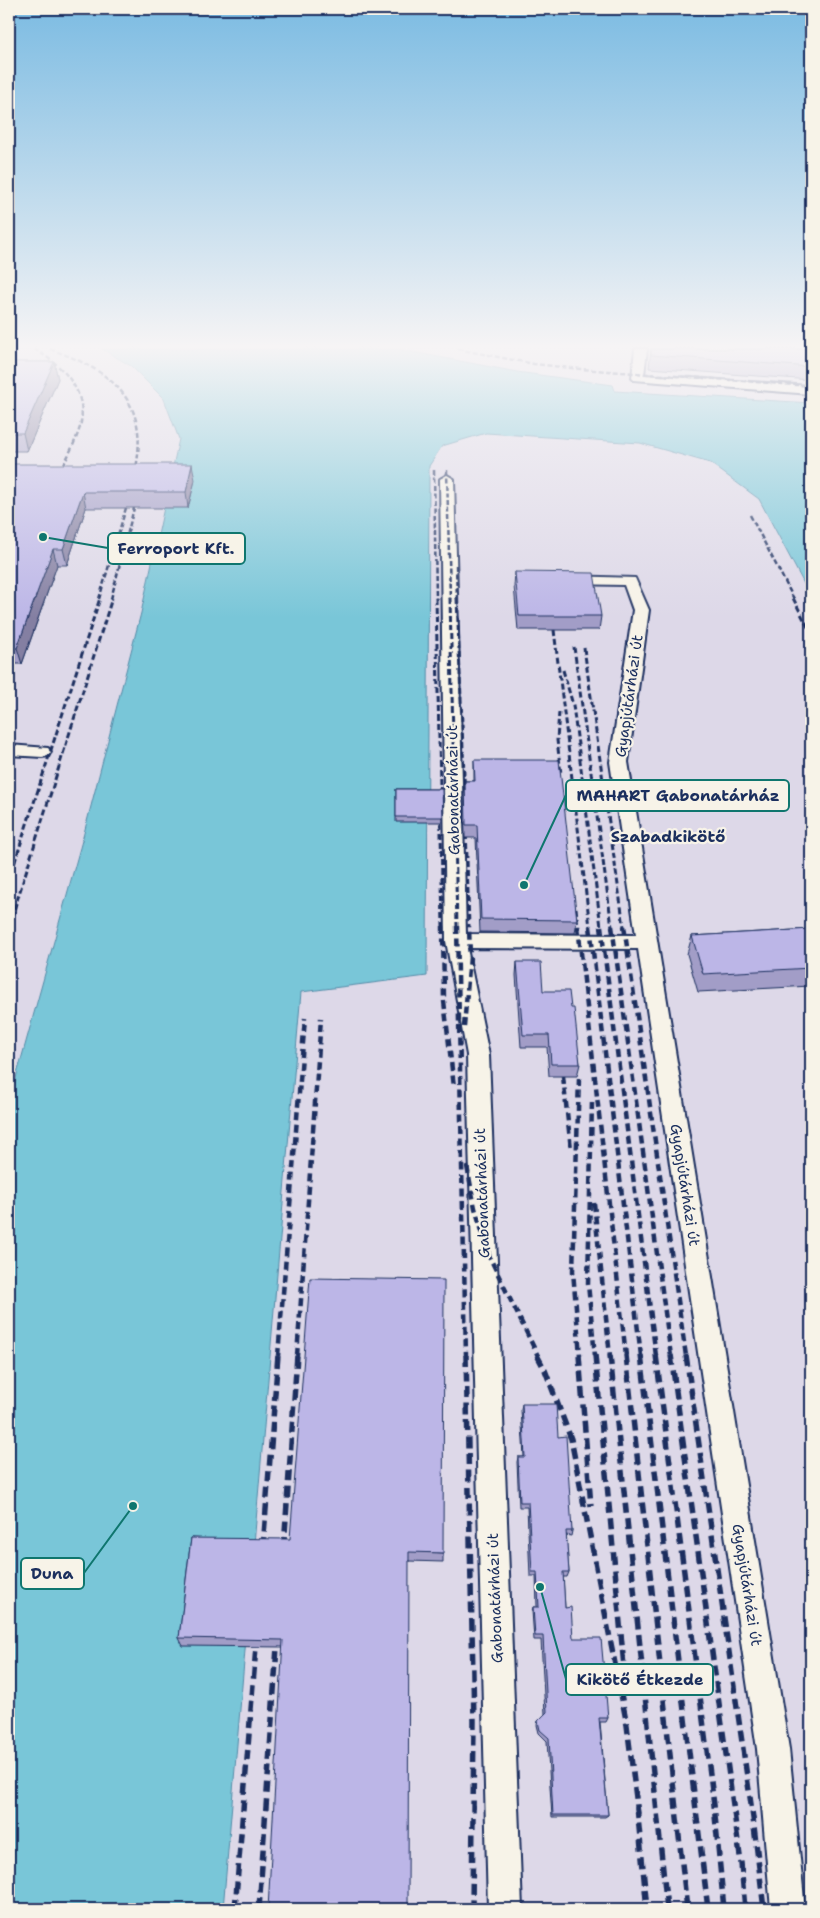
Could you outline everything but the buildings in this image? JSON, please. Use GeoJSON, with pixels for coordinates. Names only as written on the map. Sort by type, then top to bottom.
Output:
{"type":"FeatureCollection","features":[{"type":"Feature","properties":{"kind":"lane","name":"Gabonatárházi út"},"geometry":{"type":"LineString","coordinates":[[447,479],[456,941],[460,972],[473,1024],[478,1055],[505,1909]]}},
{"type":"Feature","properties":{"kind":"lane","name":"Gyapjútárházi út"},"geometry":{"type":"LineString","coordinates":[[551,580],[630,581],[641,610],[618,762],[773,1749],[788,1909]]}},
{"type":"Feature","properties":{"kind":"lane"},"geometry":{"type":"LineString","coordinates":[[9,750],[42,752]]}},
{"type":"Feature","properties":{"kind":"lane"},"geometry":{"type":"LineString","coordinates":[[456,941],[647,942]]}},
{"type":"Feature","properties":{"kind":"shaded area"},"geometry":{"type":"Polygon","coordinates":[[[9,439],[179,439],[141,613],[83,837],[9,1103],[9,439]]]}},
{"type":"Feature","properties":{"kind":"shaded area"},"geometry":{"type":"Polygon","coordinates":[[[467,439],[571,439],[640,443],[710,463],[759,499],[811,597],[811,1909],[223,1909],[301,992],[427,976],[429,466],[442,446],[467,439]]]}},
{"type":"Feature","properties":{"kind":"water"},"geometry":{"type":"Polygon","coordinates":[[[179,439],[467,439],[442,446],[429,466],[427,976],[301,992],[223,1909],[9,1909],[9,1103],[83,837],[141,613],[179,439]]]}},
{"type":"Feature","properties":{"kind":"water"},"geometry":{"type":"Polygon","coordinates":[[[571,439],[811,439],[811,597],[759,499],[710,463],[640,443],[571,439]]]}},
{"type":"Feature","properties":{"kind":"railway"},"geometry":{"type":"LineString","coordinates":[[58,477],[76,439]]}},
{"type":"Feature","properties":{"kind":"railway"},"geometry":{"type":"LineString","coordinates":[[134,477],[138,439]]}},
{"type":"Feature","properties":{"kind":"railway"},"geometry":{"type":"LineString","coordinates":[[434,470],[436,599]]}},
{"type":"Feature","properties":{"kind":"railway"},"geometry":{"type":"LineString","coordinates":[[447,470],[450,599]]}},
{"type":"Feature","properties":{"kind":"railway"},"geometry":{"type":"LineString","coordinates":[[99,599],[126,508]]}},
{"type":"Feature","properties":{"kind":"railway"},"geometry":{"type":"LineString","coordinates":[[111,599],[134,508]]}},
{"type":"Feature","properties":{"kind":"railway"},"geometry":{"type":"LineString","coordinates":[[750,515],[794,599]]}},
{"type":"Feature","properties":{"kind":"railway"},"geometry":{"type":"LineString","coordinates":[[456,565],[457,599]]}},
{"type":"Feature","properties":{"kind":"railway"},"geometry":{"type":"LineString","coordinates":[[9,880],[100,598]]}},
{"type":"Feature","properties":{"kind":"railway"},"geometry":{"type":"LineString","coordinates":[[9,926],[112,598]]}},
{"type":"Feature","properties":{"kind":"railway"},"geometry":{"type":"LineString","coordinates":[[436,598],[443,927]]}},
{"type":"Feature","properties":{"kind":"railway"},"geometry":{"type":"LineString","coordinates":[[450,598],[457,927]]}},
{"type":"Feature","properties":{"kind":"railway"},"geometry":{"type":"LineString","coordinates":[[457,598],[465,800]]}},
{"type":"Feature","properties":{"kind":"railway"},"geometry":{"type":"LineString","coordinates":[[793,598],[811,633]]}},
{"type":"Feature","properties":{"kind":"railway"},"geometry":{"type":"LineString","coordinates":[[554,630],[590,927]]}},
{"type":"Feature","properties":{"kind":"railway"},"geometry":{"type":"LineString","coordinates":[[574,647],[612,927]]}},
{"type":"Feature","properties":{"kind":"railway"},"geometry":{"type":"LineString","coordinates":[[584,648],[624,927]]}},
{"type":"Feature","properties":{"kind":"railway"},"geometry":{"type":"LineString","coordinates":[[563,670],[573,705],[601,927]]}},
{"type":"Feature","properties":{"kind":"railway"},"geometry":{"type":"LineString","coordinates":[[559,712],[557,740],[561,774]]}},
{"type":"Feature","properties":{"kind":"railway"},"geometry":{"type":"LineString","coordinates":[[466,825],[469,927]]}},
{"type":"Feature","properties":{"kind":"railway"},"geometry":{"type":"LineString","coordinates":[[576,908],[578,927]]}},
{"type":"Feature","properties":{"kind":"railway"},"geometry":{"type":"LineString","coordinates":[[443,926],[444,1001],[454,1087]]}},
{"type":"Feature","properties":{"kind":"railway"},"geometry":{"type":"LineString","coordinates":[[457,926],[466,1356]]}},
{"type":"Feature","properties":{"kind":"railway"},"geometry":{"type":"LineString","coordinates":[[464,1027],[470,957],[469,926]]}},
{"type":"Feature","properties":{"kind":"railway"},"geometry":{"type":"LineString","coordinates":[[578,926],[626,1356]]}},
{"type":"Feature","properties":{"kind":"railway"},"geometry":{"type":"LineString","coordinates":[[590,926],[641,1356]]}},
{"type":"Feature","properties":{"kind":"railway"},"geometry":{"type":"LineString","coordinates":[[601,926],[656,1356]]}},
{"type":"Feature","properties":{"kind":"railway"},"geometry":{"type":"LineString","coordinates":[[612,926],[671,1356]]}},
{"type":"Feature","properties":{"kind":"railway"},"geometry":{"type":"LineString","coordinates":[[624,926],[686,1356]]}},
{"type":"Feature","properties":{"kind":"railway"},"geometry":{"type":"LineString","coordinates":[[278,1356],[305,1018]]}},
{"type":"Feature","properties":{"kind":"railway"},"geometry":{"type":"LineString","coordinates":[[297,1356],[321,1018]]}},
{"type":"Feature","properties":{"kind":"railway"},"geometry":{"type":"LineString","coordinates":[[563,1076],[571,1149]]}},
{"type":"Feature","properties":{"kind":"railway"},"geometry":{"type":"LineString","coordinates":[[579,1078],[573,1271],[580,1356]]}},
{"type":"Feature","properties":{"kind":"railway"},"geometry":{"type":"LineString","coordinates":[[592,1102],[588,1284],[595,1356]]}},
{"type":"Feature","properties":{"kind":"railway"},"geometry":{"type":"LineString","coordinates":[[467,1166],[475,1208],[490,1258],[538,1356]]}},
{"type":"Feature","properties":{"kind":"railway"},"geometry":{"type":"LineString","coordinates":[[594,1203],[610,1356]]}},
{"type":"Feature","properties":{"kind":"railway"},"geometry":{"type":"LineString","coordinates":[[263,1548],[278,1355]]}},
{"type":"Feature","properties":{"kind":"railway"},"geometry":{"type":"LineString","coordinates":[[284,1548],[297,1355]]}},
{"type":"Feature","properties":{"kind":"railway"},"geometry":{"type":"LineString","coordinates":[[466,1355],[474,1721],[472,1909]]}},
{"type":"Feature","properties":{"kind":"railway"},"geometry":{"type":"LineString","coordinates":[[537,1355],[545,1370],[571,1439],[627,1725],[638,1814]]}},
{"type":"Feature","properties":{"kind":"railway"},"geometry":{"type":"LineString","coordinates":[[579,1355],[591,1506]]}},
{"type":"Feature","properties":{"kind":"railway"},"geometry":{"type":"LineString","coordinates":[[595,1355],[626,1688]]}},
{"type":"Feature","properties":{"kind":"railway"},"geometry":{"type":"LineString","coordinates":[[610,1355],[667,1909]]}},
{"type":"Feature","properties":{"kind":"railway"},"geometry":{"type":"LineString","coordinates":[[626,1355],[687,1909]]}},
{"type":"Feature","properties":{"kind":"railway"},"geometry":{"type":"LineString","coordinates":[[641,1355],[708,1909]]}},
{"type":"Feature","properties":{"kind":"railway"},"geometry":{"type":"LineString","coordinates":[[656,1355],[714,1805],[724,1909]]}},
{"type":"Feature","properties":{"kind":"railway"},"geometry":{"type":"LineString","coordinates":[[671,1355],[741,1863],[745,1909]]}},
{"type":"Feature","properties":{"kind":"railway"},"geometry":{"type":"LineString","coordinates":[[686,1355],[753,1818],[764,1909]]}},
{"type":"Feature","properties":{"kind":"railway"},"geometry":{"type":"LineString","coordinates":[[235,1909],[256,1647]]}},
{"type":"Feature","properties":{"kind":"railway"},"geometry":{"type":"LineString","coordinates":[[259,1909],[277,1647]]}},
{"type":"Feature","properties":{"kind":"railway"},"geometry":{"type":"LineString","coordinates":[[637,1807],[647,1909]]}},
{"type":"Feature","properties":{"kind":"place","name":"Ferroport Kft."},"geometry":{"type":"Point","coordinates":[43,537]}},
{"type":"Feature","properties":{"kind":"place","name":"MAHART Gabonatárház"},"geometry":{"type":"Point","coordinates":[524,885]}},
{"type":"Feature","properties":{"kind":"place","name":"Duna"},"geometry":{"type":"Point","coordinates":[133,1506]}},
{"type":"Feature","properties":{"kind":"place","name":"Kikötő Étkezde"},"geometry":{"type":"Point","coordinates":[540,1587]}},
{"type":"Feature","properties":{"kind":"district","name":"Szabadkikötő"},"geometry":{"type":"Point","coordinates":[668,836]}}]}
